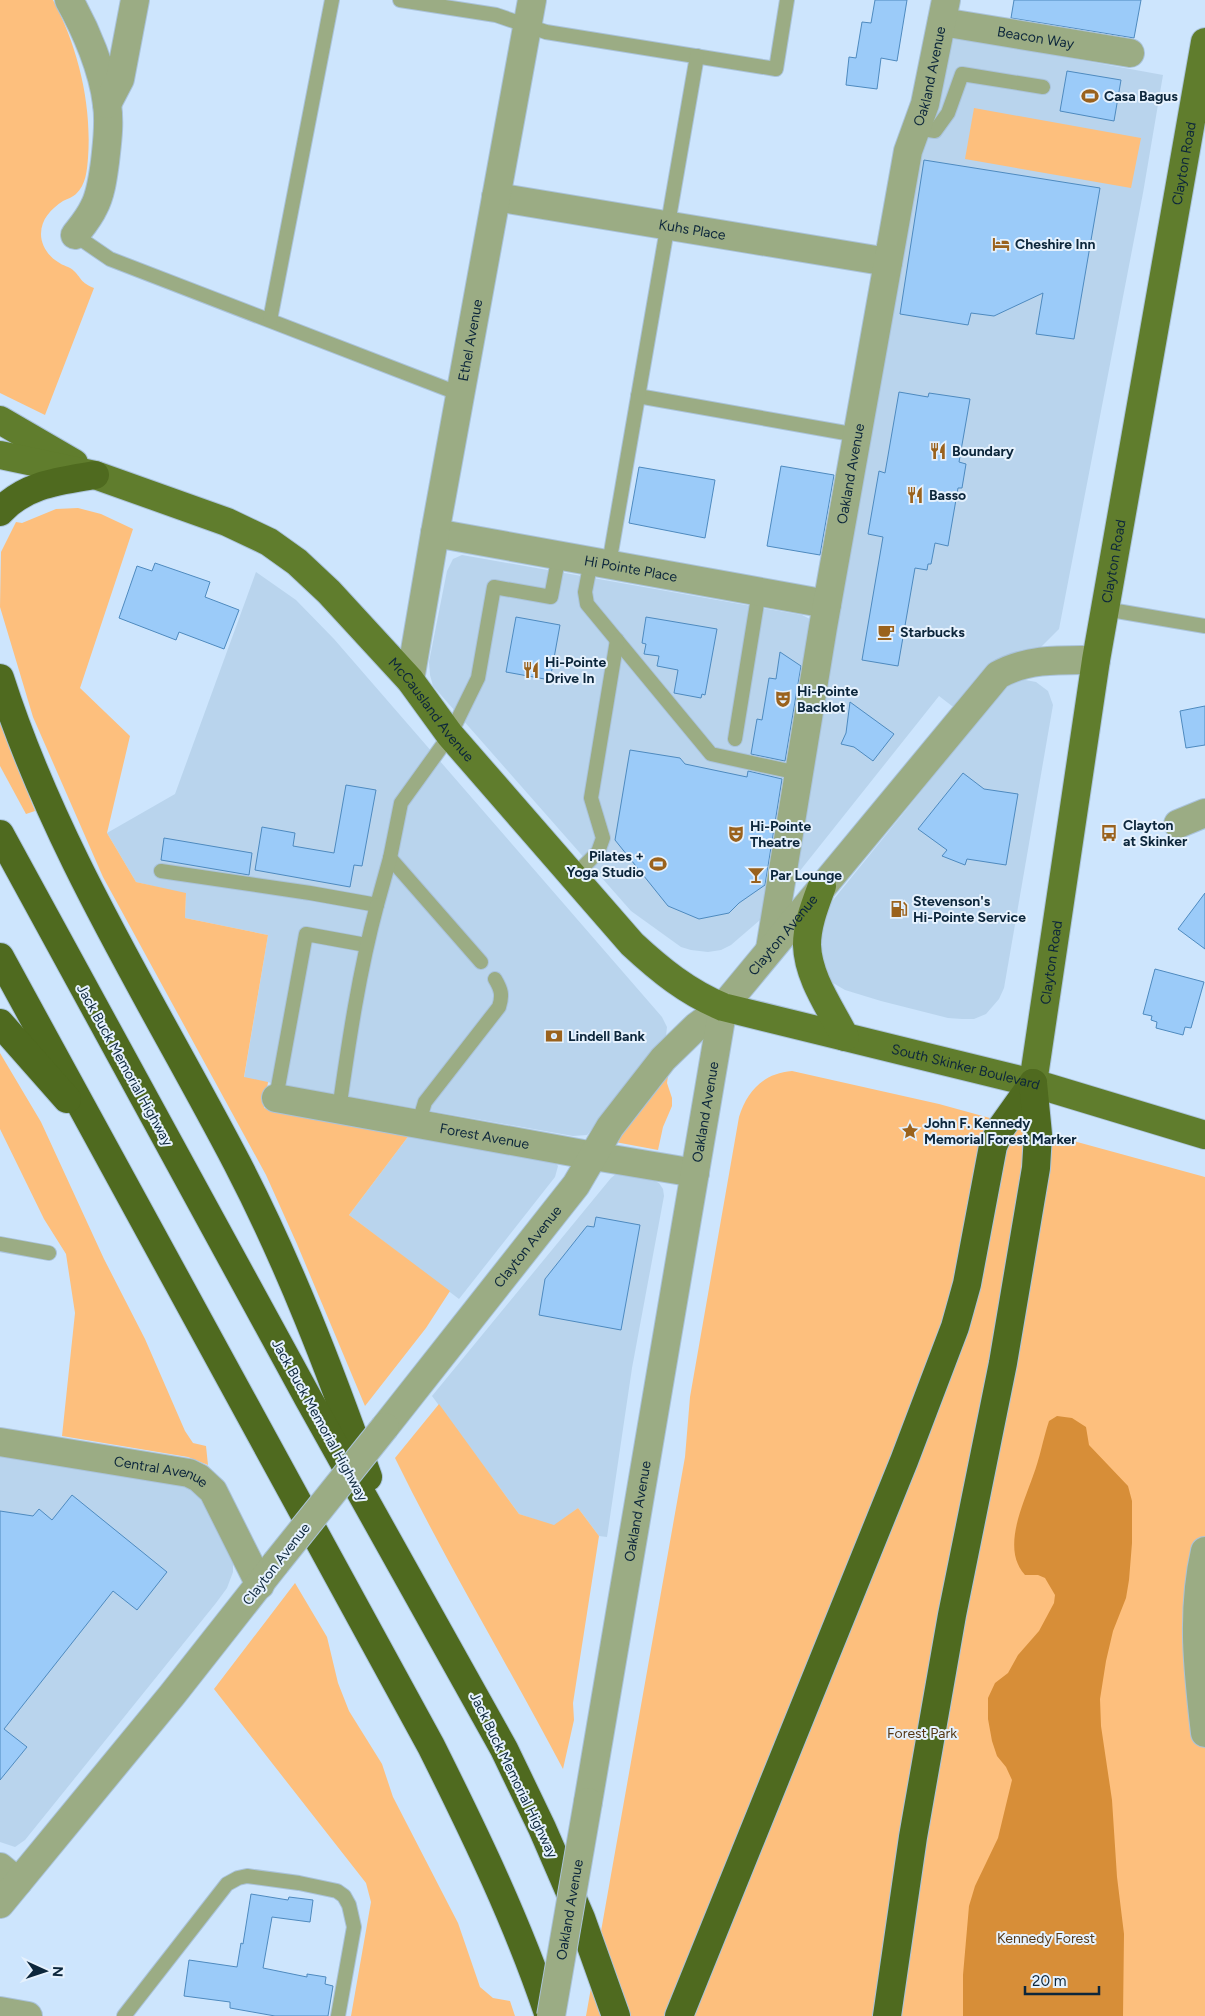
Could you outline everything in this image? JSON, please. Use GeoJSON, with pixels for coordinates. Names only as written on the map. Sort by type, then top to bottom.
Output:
{"type":"FeatureCollection","features":[{"type":"Feature","properties":{"kind":"highway"},"geometry":{"type":"LineString","coordinates":[[0,512],[19,494],[36,487],[95,475]]}},
{"type":"Feature","properties":{"kind":"highway"},"geometry":{"type":"LineString","coordinates":[[0,678],[25,750],[71,854],[224,1139],[275,1240],[337,1390],[396,1556]]}},
{"type":"Feature","properties":{"kind":"highway","name":"Jack Buck Memorial Highway"},"geometry":{"type":"LineString","coordinates":[[0,834],[396,1556],[504,1748],[542,1828],[581,1918],[616,2016]]}},
{"type":"Feature","properties":{"kind":"highway"},"geometry":{"type":"LineString","coordinates":[[0,957],[431,1746],[472,1827],[508,1908],[550,2016]]}},
{"type":"Feature","properties":{"kind":"highway"},"geometry":{"type":"LineString","coordinates":[[0,1023],[43,1074],[93,1126]]}},
{"type":"Feature","properties":{"kind":"highway"},"geometry":{"type":"LineString","coordinates":[[679,2016],[904,1461],[955,1327],[967,1284],[993,1146],[1001,1128],[1033,1083]]}},
{"type":"Feature","properties":{"kind":"highway"},"geometry":{"type":"LineString","coordinates":[[887,2016],[911,1847],[952,1614],[1002,1363],[1036,1168],[1038,1134],[1033,1083]]}},
{"type":"Feature","properties":{"kind":"main road","name":"Clayton Road"},"geometry":{"type":"LineString","coordinates":[[1033,1083],[1096,660],[1200,96],[1205,42]]}},
{"type":"Feature","properties":{"kind":"main road","name":"McCausland Avenue"},"geometry":{"type":"LineString","coordinates":[[0,420],[95,475]]}},
{"type":"Feature","properties":{"kind":"main road","name":"McCausland Avenue"},"geometry":{"type":"LineString","coordinates":[[0,455],[95,475],[227,522],[269,542],[297,562],[329,592],[410,680],[450,735],[632,944],[681,986],[723,1007]]}},
{"type":"Feature","properties":{"kind":"main road"},"geometry":{"type":"LineString","coordinates":[[822,886],[813,910],[809,929],[808,957],[818,984],[845,1037]]}},
{"type":"Feature","properties":{"kind":"main road","name":"South Skinker Boulevard"},"geometry":{"type":"LineString","coordinates":[[723,1007],[1033,1083],[1205,1135]]}},
{"type":"Feature","properties":{"kind":"street"},"geometry":{"type":"LineString","coordinates":[[69,0],[82,22],[102,78],[107,104],[108,136],[103,178],[96,205],[75,235]]}},
{"type":"Feature","properties":{"kind":"street"},"geometry":{"type":"LineString","coordinates":[[107,104],[120,80],[135,0]]}},
{"type":"Feature","properties":{"kind":"street","name":"Beacon Way"},"geometry":{"type":"LineString","coordinates":[[944,11],[1130,53]]}},
{"type":"Feature","properties":{"kind":"street","name":"Oakland Avenue"},"geometry":{"type":"LineString","coordinates":[[770,949],[827,604],[908,150],[925,104],[944,11]]}},
{"type":"Feature","properties":{"kind":"street","name":"Ethel Avenue"},"geometry":{"type":"LineString","coordinates":[[410,680],[529,13]]}},
{"type":"Feature","properties":{"kind":"street","name":"Kuhs Place"},"geometry":{"type":"LineString","coordinates":[[496,197],[888,262]]}},
{"type":"Feature","properties":{"kind":"street","name":"Hi Pointe Place"},"geometry":{"type":"LineString","coordinates":[[435,533],[827,604]]}},
{"type":"Feature","properties":{"kind":"street","name":"Clayton Avenue"},"geometry":{"type":"LineString","coordinates":[[0,1904],[9,1874],[260,1585],[576,1185],[610,1126],[663,1059],[697,1026],[723,1007],[998,675],[1011,667],[1030,662],[1096,660]]}},
{"type":"Feature","properties":{"kind":"street"},"geometry":{"type":"LineString","coordinates":[[1178,824],[1205,813]]}},
{"type":"Feature","properties":{"kind":"street","name":"Oakland Avenue"},"geometry":{"type":"LineString","coordinates":[[550,2016],[723,1007]]}},
{"type":"Feature","properties":{"kind":"street","name":"Forest Avenue"},"geometry":{"type":"LineString","coordinates":[[276,1098],[695,1173]]}},
{"type":"Feature","properties":{"kind":"street","name":"Central Avenue"},"geometry":{"type":"LineString","coordinates":[[0,1442],[189,1474],[199,1478],[213,1491],[260,1585]]}},
{"type":"Feature","properties":{"kind":"street"},"geometry":{"type":"LineString","coordinates":[[1205,1551],[1196,1615],[1197,1670],[1205,1733]]}},
{"type":"Feature","properties":{"kind":"street"},"geometry":{"type":"LineString","coordinates":[[0,2011],[28,2016]]}},
{"type":"Feature","properties":{"kind":"lane"},"geometry":{"type":"LineString","coordinates":[[270,320],[332,0]]}},
{"type":"Feature","properties":{"kind":"lane"},"geometry":{"type":"LineString","coordinates":[[400,0],[496,15],[529,13],[546,32],[776,69],[787,0]]}},
{"type":"Feature","properties":{"kind":"lane"},"geometry":{"type":"LineString","coordinates":[[696,56],[638,396],[600,563],[585,592],[587,604],[711,754],[798,773]]}},
{"type":"Feature","properties":{"kind":"lane"},"geometry":{"type":"LineString","coordinates":[[916,128],[935,131],[948,113],[962,74],[1043,87]]}},
{"type":"Feature","properties":{"kind":"lane"},"geometry":{"type":"LineString","coordinates":[[75,235],[110,259],[460,394]]}},
{"type":"Feature","properties":{"kind":"lane"},"geometry":{"type":"LineString","coordinates":[[638,396],[857,435]]}},
{"type":"Feature","properties":{"kind":"lane"},"geometry":{"type":"LineString","coordinates":[[339,1110],[350,1029],[366,945],[390,858],[398,813],[403,799],[450,735],[478,678],[494,587],[551,597],[559,555]]}},
{"type":"Feature","properties":{"kind":"lane"},"geometry":{"type":"LineString","coordinates":[[735,739],[759,591]]}},
{"type":"Feature","properties":{"kind":"lane"},"geometry":{"type":"LineString","coordinates":[[1105,608],[1205,626]]}},
{"type":"Feature","properties":{"kind":"lane"},"geometry":{"type":"LineString","coordinates":[[573,877],[598,852],[603,838],[591,798],[617,640]]}},
{"type":"Feature","properties":{"kind":"lane"},"geometry":{"type":"LineString","coordinates":[[390,858],[480,962]]}},
{"type":"Feature","properties":{"kind":"lane"},"geometry":{"type":"LineString","coordinates":[[161,871],[378,905]]}},
{"type":"Feature","properties":{"kind":"lane"},"geometry":{"type":"LineString","coordinates":[[276,1098],[306,934],[366,945]]}},
{"type":"Feature","properties":{"kind":"lane"},"geometry":{"type":"LineString","coordinates":[[418,1124],[425,1102],[499,1007],[502,998],[501,989],[495,979]]}},
{"type":"Feature","properties":{"kind":"lane"},"geometry":{"type":"LineString","coordinates":[[0,1244],[49,1253]]}},
{"type":"Feature","properties":{"kind":"lane"},"geometry":{"type":"LineString","coordinates":[[124,2016],[227,1884],[247,1876],[299,1883],[337,1891],[344,1896],[349,1905],[354,1927],[338,2016]]}},
{"type":"Feature","properties":{"kind":"shaded area"},"geometry":{"type":"Polygon","coordinates":[[[948,36],[1163,75],[1143,193],[1059,629],[1039,649],[961,706],[952,706],[939,696],[799,872],[794,872],[918,142],[931,135],[948,36]]]}},
{"type":"Feature","properties":{"kind":"shaded area"},"geometry":{"type":"Polygon","coordinates":[[[462,555],[802,615],[812,620],[766,910],[760,920],[731,945],[721,950],[708,952],[681,947],[631,911],[433,686],[429,662],[447,571],[453,559],[462,555]]]}},
{"type":"Feature","properties":{"kind":"shaded area"},"geometry":{"type":"Polygon","coordinates":[[[256,572],[296,600],[334,639],[662,1017],[667,1027],[666,1036],[662,1043],[587,1135],[573,1136],[244,1078],[268,935],[185,918],[186,894],[136,882],[107,833],[175,794],[256,572]]]}},
{"type":"Feature","properties":{"kind":"shaded area"},"geometry":{"type":"Polygon","coordinates":[[[1020,679],[1036,682],[1048,691],[1053,705],[1004,988],[999,999],[986,1014],[974,1019],[948,1018],[881,1001],[845,990],[833,983],[827,977],[817,950],[825,910],[1008,684],[1020,679]]]}},
{"type":"Feature","properties":{"kind":"shaded area"},"geometry":{"type":"Polygon","coordinates":[[[410,1134],[554,1161],[558,1166],[555,1177],[459,1299],[349,1215],[410,1134]]]}},
{"type":"Feature","properties":{"kind":"shaded area"},"geometry":{"type":"Polygon","coordinates":[[[616,1174],[653,1180],[659,1183],[663,1189],[664,1196],[632,1368],[607,1537],[599,1536],[578,1508],[554,1526],[519,1514],[432,1396],[616,1174]]]}},
{"type":"Feature","properties":{"kind":"shaded area"},"geometry":{"type":"Polygon","coordinates":[[[0,1453],[185,1486],[194,1491],[205,1506],[233,1563],[233,1572],[227,1588],[216,1603],[25,1840],[15,1847],[0,1842],[0,1453]]]}},
{"type":"Feature","properties":{"kind":"green space"},"geometry":{"type":"Polygon","coordinates":[[[0,0],[53,0],[70,37],[76,56],[88,117],[88,158],[84,182],[76,194],[63,201],[51,211],[41,229],[41,238],[51,257],[72,269],[84,282],[94,288],[45,415],[0,393],[0,0]]]}},
{"type":"Feature","properties":{"kind":"green space"},"geometry":{"type":"Polygon","coordinates":[[[974,108],[1141,138],[1131,188],[965,159],[974,108]]]}},
{"type":"Feature","properties":{"kind":"green space"},"geometry":{"type":"Polygon","coordinates":[[[78,508],[101,514],[133,529],[80,688],[130,736],[107,833],[136,882],[186,893],[185,918],[268,935],[244,1077],[268,1082],[264,1108],[410,1134],[349,1215],[450,1291],[426,1328],[365,1406],[266,1175],[103,877],[33,717],[0,607],[1,552],[16,522],[22,523],[56,509],[78,508]]]}},
{"type":"Feature","properties":{"kind":"green space"},"geometry":{"type":"Polygon","coordinates":[[[0,719],[35,811],[26,814],[0,766],[0,719]]]}},
{"type":"Feature","properties":{"kind":"green space"},"geometry":{"type":"Polygon","coordinates":[[[0,1053],[41,1122],[104,1259],[145,1339],[185,1431],[193,1443],[206,1446],[208,1465],[188,1457],[62,1436],[75,1313],[66,1254],[44,1219],[0,1129],[0,1053]]]}},
{"type":"Feature","properties":{"kind":"green space","name":"Forest Park"},"geometry":{"type":"Polygon","coordinates":[[[792,1071],[939,1104],[1205,1177],[1205,2016],[586,2016],[685,1457],[690,1397],[739,1117],[747,1099],[758,1085],[773,1075],[792,1071]]]}},
{"type":"Feature","properties":{"kind":"green space"},"geometry":{"type":"Polygon","coordinates":[[[667,1074],[672,1106],[663,1127],[658,1150],[615,1142],[667,1074]]]}},
{"type":"Feature","properties":{"kind":"green space"},"geometry":{"type":"Polygon","coordinates":[[[439,1404],[519,1514],[554,1525],[578,1508],[599,1536],[573,1703],[574,1720],[563,1769],[435,1537],[395,1458],[439,1404]]]}},
{"type":"Feature","properties":{"kind":"green space","name":"Kennedy Forest"},"geometry":{"type":"Polygon","coordinates":[[[1057,1416],[1072,1418],[1086,1427],[1089,1445],[1128,1486],[1132,1501],[1132,1543],[1129,1580],[1126,1598],[1113,1631],[1100,1699],[1101,1726],[1112,1800],[1117,1877],[1124,1934],[1123,2016],[963,2016],[963,1975],[969,1906],[975,1886],[998,1838],[1012,1780],[1006,1767],[997,1756],[992,1741],[988,1719],[988,1698],[995,1683],[1008,1673],[1018,1655],[1039,1631],[1054,1603],[1055,1595],[1045,1578],[1038,1575],[1025,1575],[1018,1564],[1014,1540],[1020,1513],[1049,1421],[1057,1416]]]}},
{"type":"Feature","properties":{"kind":"green space"},"geometry":{"type":"Polygon","coordinates":[[[295,1583],[327,1637],[338,1683],[349,1711],[382,1764],[393,1797],[458,1923],[480,1987],[493,1998],[510,2001],[515,2016],[351,2016],[371,1902],[366,1883],[214,1689],[295,1583]]]}},
{"type":"Feature","properties":{"kind":"building"},"geometry":{"type":"Polygon","coordinates":[[[875,0],[907,0],[897,61],[881,58],[877,89],[846,85],[849,57],[856,58],[862,22],[871,23],[875,0]]]}},
{"type":"Feature","properties":{"kind":"building"},"geometry":{"type":"Polygon","coordinates":[[[1014,0],[1141,0],[1134,38],[1011,18],[1014,0]]]}},
{"type":"Feature","properties":{"kind":"building","name":"Casa Bagus"},"geometry":{"type":"Polygon","coordinates":[[[1067,71],[1121,80],[1114,121],[1060,111],[1067,71]]]}},
{"type":"Feature","properties":{"kind":"building","name":"Cheshire Inn"},"geometry":{"type":"Polygon","coordinates":[[[924,160],[1100,188],[1074,339],[1036,334],[1043,293],[994,316],[971,313],[968,325],[900,314],[924,160]]]}},
{"type":"Feature","properties":{"kind":"building"},"geometry":{"type":"Polygon","coordinates":[[[899,392],[928,397],[929,393],[970,399],[959,462],[966,464],[962,488],[958,488],[948,546],[935,543],[931,564],[928,564],[927,570],[915,568],[898,666],[862,660],[883,537],[868,534],[879,471],[885,473],[899,392]]]}},
{"type":"Feature","properties":{"kind":"building"},"geometry":{"type":"Polygon","coordinates":[[[781,466],[834,475],[820,555],[767,546],[781,466]]]}},
{"type":"Feature","properties":{"kind":"building"},"geometry":{"type":"Polygon","coordinates":[[[639,467],[715,480],[705,538],[629,523],[639,467]]]}},
{"type":"Feature","properties":{"kind":"building"},"geometry":{"type":"Polygon","coordinates":[[[155,563],[210,582],[205,597],[239,610],[224,649],[179,632],[176,640],[119,618],[137,566],[152,571],[155,563]]]}},
{"type":"Feature","properties":{"kind":"building"},"geometry":{"type":"Polygon","coordinates":[[[516,617],[560,625],[550,680],[506,672],[516,617]]]}},
{"type":"Feature","properties":{"kind":"building"},"geometry":{"type":"Polygon","coordinates":[[[646,617],[717,629],[705,695],[702,694],[701,698],[674,693],[678,670],[657,666],[659,656],[644,654],[646,644],[642,643],[646,617]]]}},
{"type":"Feature","properties":{"kind":"building","name":"Hi-Pointe Backlot"},"geometry":{"type":"Polygon","coordinates":[[[780,652],[801,666],[785,761],[751,754],[757,719],[762,720],[769,678],[776,679],[780,652]]]}},
{"type":"Feature","properties":{"kind":"building"},"geometry":{"type":"Polygon","coordinates":[[[850,702],[894,734],[873,761],[854,747],[841,744],[846,733],[850,702]]]}},
{"type":"Feature","properties":{"kind":"building"},"geometry":{"type":"Polygon","coordinates":[[[1205,706],[1205,745],[1186,748],[1180,711],[1205,706]]]}},
{"type":"Feature","properties":{"kind":"building"},"geometry":{"type":"Polygon","coordinates":[[[630,750],[680,758],[685,764],[747,777],[748,771],[782,779],[765,885],[739,903],[729,913],[699,919],[668,906],[615,840],[630,750]]]}},
{"type":"Feature","properties":{"kind":"building"},"geometry":{"type":"Polygon","coordinates":[[[963,773],[984,789],[1018,794],[1006,865],[967,859],[965,865],[942,856],[947,850],[918,829],[963,773]]]}},
{"type":"Feature","properties":{"kind":"building"},"geometry":{"type":"Polygon","coordinates":[[[346,785],[376,790],[362,866],[354,865],[350,887],[255,870],[262,827],[295,833],[293,846],[334,853],[346,785]]]}},
{"type":"Feature","properties":{"kind":"building"},"geometry":{"type":"Polygon","coordinates":[[[164,838],[252,853],[249,875],[161,860],[164,838]]]}},
{"type":"Feature","properties":{"kind":"building"},"geometry":{"type":"Polygon","coordinates":[[[1205,893],[1205,949],[1178,929],[1205,893]]]}},
{"type":"Feature","properties":{"kind":"building"},"geometry":{"type":"Polygon","coordinates":[[[1155,969],[1204,982],[1191,1028],[1185,1027],[1183,1035],[1156,1028],[1157,1022],[1151,1020],[1152,1016],[1143,1014],[1155,969]]]}},
{"type":"Feature","properties":{"kind":"building"},"geometry":{"type":"Polygon","coordinates":[[[596,1217],[640,1225],[621,1330],[539,1315],[545,1279],[587,1226],[594,1227],[596,1217]]]}},
{"type":"Feature","properties":{"kind":"building"},"geometry":{"type":"Polygon","coordinates":[[[72,1495],[167,1572],[137,1610],[113,1591],[4,1729],[27,1747],[0,1780],[0,1511],[33,1516],[39,1509],[52,1520],[72,1495]]]}},
{"type":"Feature","properties":{"kind":"building"},"geometry":{"type":"Polygon","coordinates":[[[251,1894],[288,1900],[289,1897],[313,1900],[310,1922],[272,1917],[263,1968],[307,1977],[307,1974],[326,1977],[325,1984],[333,1986],[328,2016],[275,2016],[230,2008],[230,2002],[184,1996],[189,1960],[237,1967],[241,1943],[243,1944],[251,1894]]]}},
{"type":"Feature","properties":{"kind":"place","name":"Casa Bagus"},"geometry":{"type":"Point","coordinates":[1090,96]}},
{"type":"Feature","properties":{"kind":"place","name":"Cheshire Inn"},"geometry":{"type":"Point","coordinates":[1001,244]}},
{"type":"Feature","properties":{"kind":"place","name":"Boundary"},"geometry":{"type":"Point","coordinates":[938,451]}},
{"type":"Feature","properties":{"kind":"place","name":"Basso"},"geometry":{"type":"Point","coordinates":[915,495]}},
{"type":"Feature","properties":{"kind":"place","name":"Starbucks"},"geometry":{"type":"Point","coordinates":[886,632]}},
{"type":"Feature","properties":{"kind":"place","name":"Hi-Pointe Drive In"},"geometry":{"type":"Point","coordinates":[531,670]}},
{"type":"Feature","properties":{"kind":"place","name":"Hi-Pointe Backlot"},"geometry":{"type":"Point","coordinates":[783,699]}},
{"type":"Feature","properties":{"kind":"place","name":"Clayton at Skinker"},"geometry":{"type":"Point","coordinates":[1109,833]}},
{"type":"Feature","properties":{"kind":"place","name":"Hi-Pointe Theatre"},"geometry":{"type":"Point","coordinates":[736,834]}},
{"type":"Feature","properties":{"kind":"place","name":"Pilates + Yoga Studio"},"geometry":{"type":"Point","coordinates":[658,864]}},
{"type":"Feature","properties":{"kind":"place","name":"Par Lounge"},"geometry":{"type":"Point","coordinates":[756,875]}},
{"type":"Feature","properties":{"kind":"place","name":"Stevenson's Hi-Pointe Service"},"geometry":{"type":"Point","coordinates":[899,909]}},
{"type":"Feature","properties":{"kind":"place","name":"Lindell Bank"},"geometry":{"type":"Point","coordinates":[554,1036]}},
{"type":"Feature","properties":{"kind":"place","name":"John F. Kennedy Memorial Forest Marker"},"geometry":{"type":"Point","coordinates":[910,1131]}}]}
